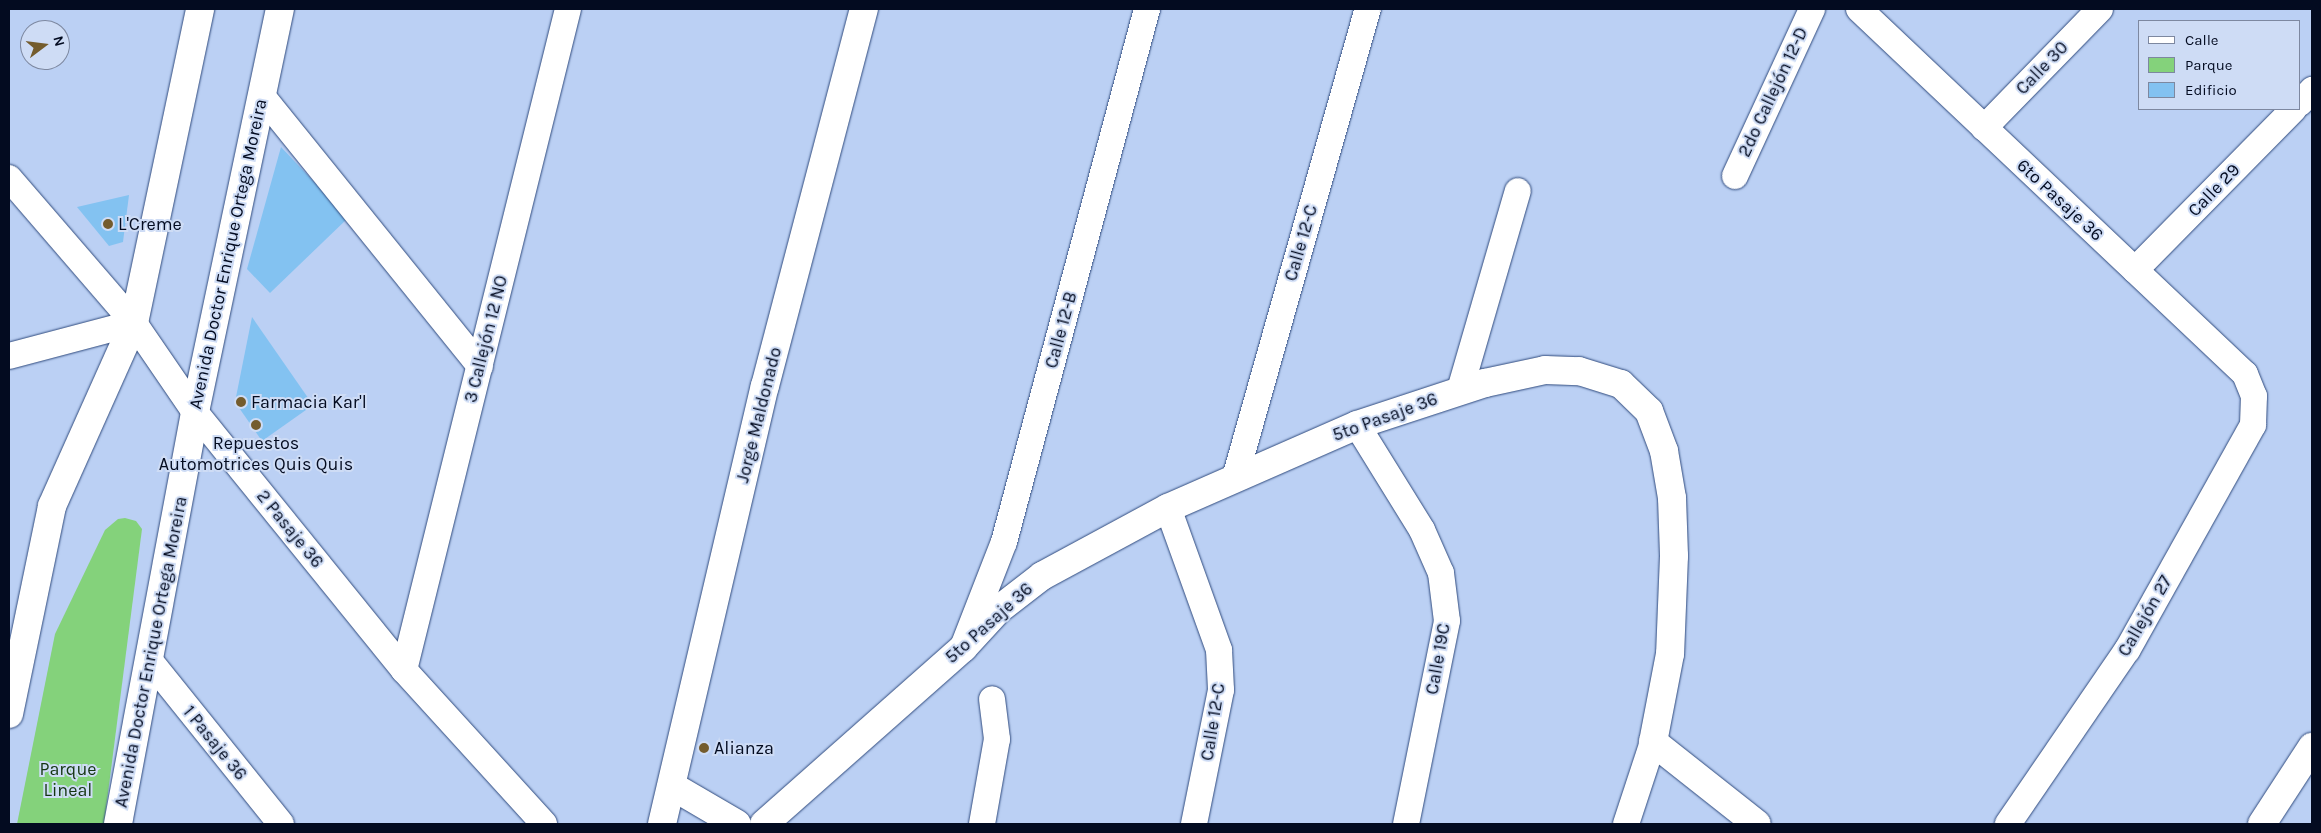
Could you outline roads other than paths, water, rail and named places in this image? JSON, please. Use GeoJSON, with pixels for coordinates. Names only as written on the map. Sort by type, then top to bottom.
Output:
{"type":"FeatureCollection","features":[{"type":"Feature","properties":{"kind":"street"},"geometry":{"type":"LineString","coordinates":[[9,714],[52,506],[134,323],[200,9]]}},
{"type":"Feature","properties":{"kind":"street","name":"Avenida Doctor Enrique Ortega Moreira"},"geometry":{"type":"LineString","coordinates":[[118,824],[150,661],[195,412],[280,9]]}},
{"type":"Feature","properties":{"kind":"street","name":"3 Callejón 12 NO"},"geometry":{"type":"LineString","coordinates":[[404,670],[568,9]]}},
{"type":"Feature","properties":{"kind":"street","name":"Jorge Maldonado"},"geometry":{"type":"LineString","coordinates":[[662,824],[765,386],[864,9]]}},
{"type":"Feature","properties":{"kind":"street","name":"Calle 12-B"},"geometry":{"type":"LineString","coordinates":[[963,648],[1004,542],[1147,9]]}},
{"type":"Feature","properties":{"kind":"street","name":"Calle 12-C"},"geometry":{"type":"LineString","coordinates":[[1235,478],[1368,9]]}},
{"type":"Feature","properties":{"kind":"street","name":"2do Callejón 12-D"},"geometry":{"type":"LineString","coordinates":[[1735,176],[1812,9]]}},
{"type":"Feature","properties":{"kind":"street","name":"6to Pasaje 36"},"geometry":{"type":"LineString","coordinates":[[1858,9],[2245,374],[2254,396]]}},
{"type":"Feature","properties":{"kind":"street","name":"Calle 30"},"geometry":{"type":"LineString","coordinates":[[1984,128],[2100,9]]}},
{"type":"Feature","properties":{"kind":"street"},"geometry":{"type":"LineString","coordinates":[[2301,101],[2312,90]]}},
{"type":"Feature","properties":{"kind":"street"},"geometry":{"type":"LineString","coordinates":[[262,96],[480,366]]}},
{"type":"Feature","properties":{"kind":"street","name":"Calle 29"},"geometry":{"type":"LineString","coordinates":[[2135,270],[2293,110]]}},
{"type":"Feature","properties":{"kind":"street","name":"2 Pasaje 36"},"geometry":{"type":"LineString","coordinates":[[9,178],[134,323],[195,412],[404,670],[544,824]]}},
{"type":"Feature","properties":{"kind":"street"},"geometry":{"type":"LineString","coordinates":[[1460,390],[1518,191]]}},
{"type":"Feature","properties":{"kind":"street"},"geometry":{"type":"LineString","coordinates":[[9,356],[134,323]]}},
{"type":"Feature","properties":{"kind":"street","name":"5to Pasaje 36"},"geometry":{"type":"LineString","coordinates":[[764,824],[963,648],[998,610],[1042,576],[1168,508],[1357,424],[1460,390],[1546,370],[1580,371],[1621,384],[1648,411],[1664,451],[1672,498],[1674,556],[1670,654],[1652,742]]}},
{"type":"Feature","properties":{"kind":"street","name":"Callejón 27"},"geometry":{"type":"LineString","coordinates":[[2008,824],[2127,650],[2253,425],[2254,396]]}},
{"type":"Feature","properties":{"kind":"street","name":"Calle 19C"},"geometry":{"type":"LineString","coordinates":[[1357,424],[1422,530],[1441,573],[1447,621],[1406,824]]}},
{"type":"Feature","properties":{"kind":"street","name":"Calle 12-C"},"geometry":{"type":"LineString","coordinates":[[1168,508],[1219,650],[1221,690],[1194,824]]}},
{"type":"Feature","properties":{"kind":"street","name":"1 Pasaje 36"},"geometry":{"type":"LineString","coordinates":[[150,661],[281,824]]}},
{"type":"Feature","properties":{"kind":"street"},"geometry":{"type":"LineString","coordinates":[[982,824],[997,739],[992,700]]}},
{"type":"Feature","properties":{"kind":"street"},"geometry":{"type":"LineString","coordinates":[[1626,824],[1652,742],[1757,824]]}},
{"type":"Feature","properties":{"kind":"street"},"geometry":{"type":"LineString","coordinates":[[2262,824],[2312,747]]}},
{"type":"Feature","properties":{"kind":"street"},"geometry":{"type":"LineString","coordinates":[[672,786],[737,824]]}},
{"type":"Feature","properties":{"kind":"place","name":"L'Creme"},"geometry":{"type":"Point","coordinates":[108,224]}},
{"type":"Feature","properties":{"kind":"place","name":"Farmacia Kar'l"},"geometry":{"type":"Point","coordinates":[241,402]}},
{"type":"Feature","properties":{"kind":"place","name":"Repuestos Automotrices Quis Quis"},"geometry":{"type":"Point","coordinates":[256,425]}},
{"type":"Feature","properties":{"kind":"place","name":"Alianza"},"geometry":{"type":"Point","coordinates":[704,748]}},
{"type":"Feature","properties":{"kind":"park label","name":"Parque Lineal"},"geometry":{"type":"Point","coordinates":[68,780]}}]}
